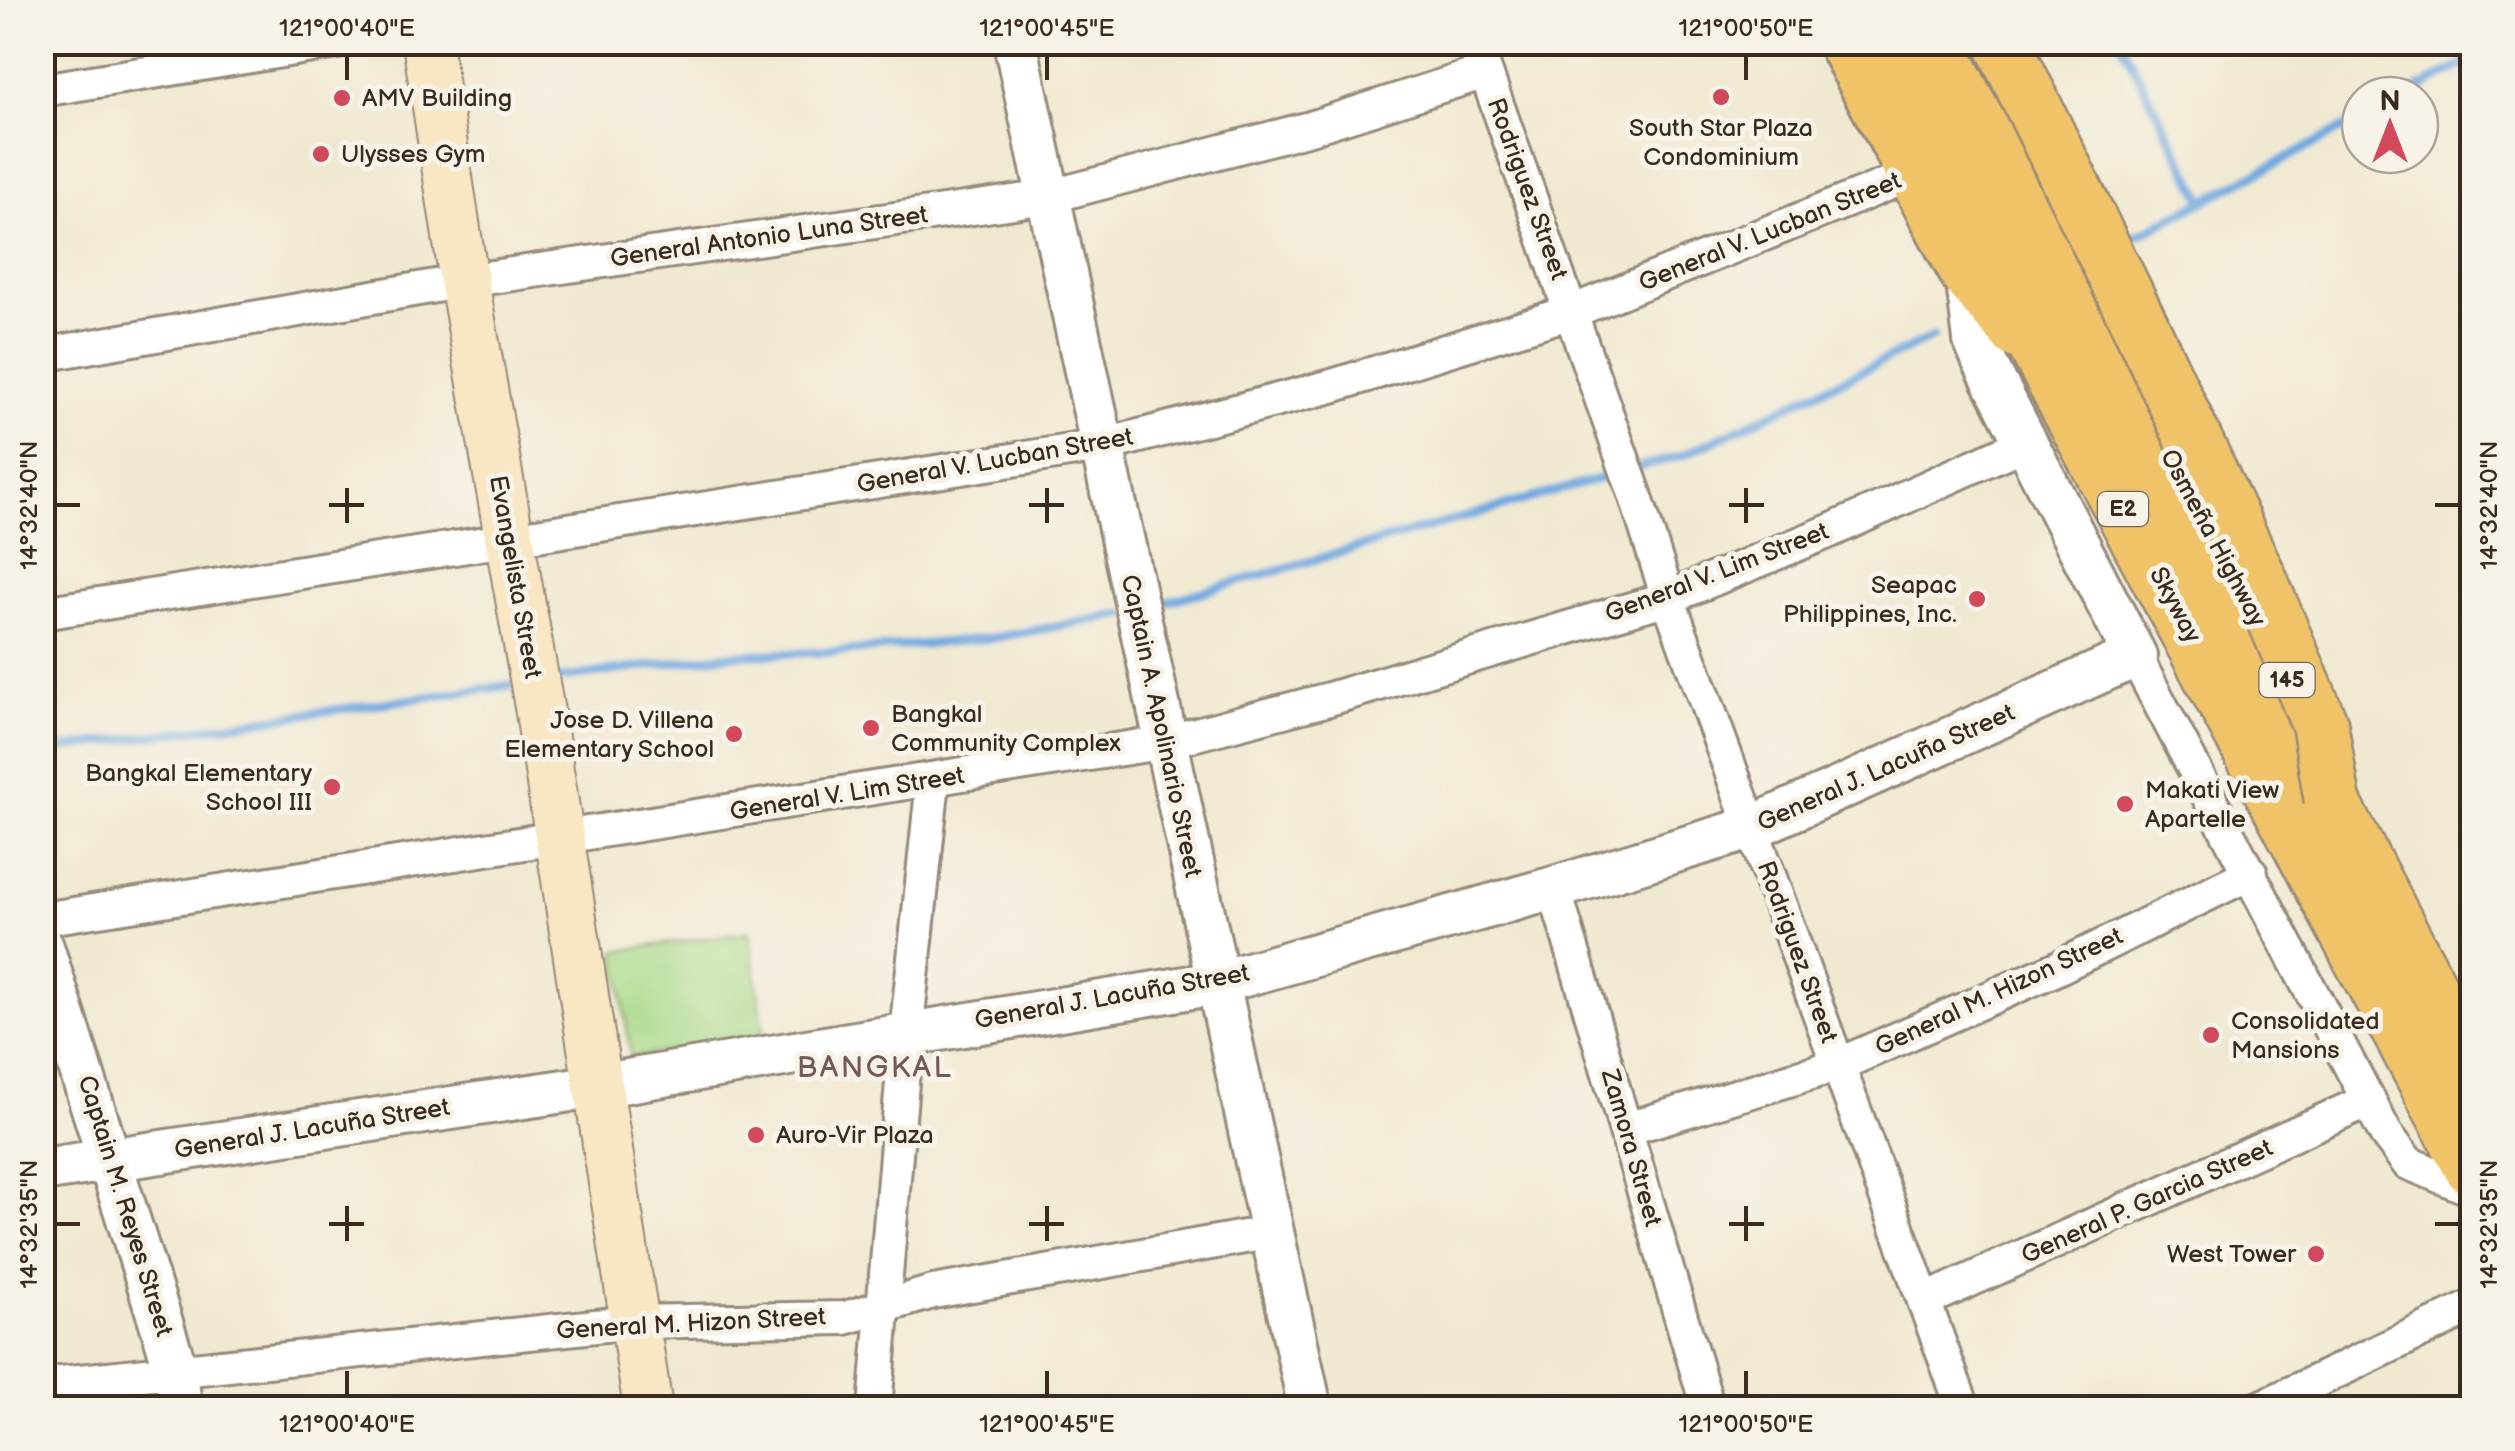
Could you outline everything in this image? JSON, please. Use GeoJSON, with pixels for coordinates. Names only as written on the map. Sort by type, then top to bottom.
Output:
{"type":"FeatureCollection","features":[{"type":"Feature","properties":{"kind":"highway","name":"Skyway"},"geometry":{"type":"LineString","coordinates":[[1880,42],[2470,1184]]}},
{"type":"Feature","properties":{"kind":"highway","name":"Skyway"},"geometry":{"type":"LineString","coordinates":[[1935,42],[2472,1070]]}},
{"type":"Feature","properties":{"kind":"highway"},"geometry":{"type":"LineString","coordinates":[[2002,42],[2142,327],[2258,577],[2320,725],[2332,799]]}},
{"type":"Feature","properties":{"kind":"main road","name":"Evangelista Street"},"geometry":{"type":"LineString","coordinates":[[427,42],[535,687],[648,1408]]}},
{"type":"Feature","properties":{"kind":"main road"},"geometry":{"type":"LineString","coordinates":[[1844,42],[1966,274],[2019,334],[2470,1184]]}},
{"type":"Feature","properties":{"kind":"main road","name":"Osmeña Highway"},"geometry":{"type":"LineString","coordinates":[[1954,42],[2472,1033]]}},
{"type":"Feature","properties":{"kind":"street"},"geometry":{"type":"LineString","coordinates":[[42,90],[337,42]]}},
{"type":"Feature","properties":{"kind":"street","name":"Captain A. Apolinario Street"},"geometry":{"type":"LineString","coordinates":[[1015,42],[1310,1408]]}},
{"type":"Feature","properties":{"kind":"street","name":"General Antonio Luna Street"},"geometry":{"type":"LineString","coordinates":[[42,354],[464,281],[1048,197],[1310,128],[1480,57]]}},
{"type":"Feature","properties":{"kind":"street","name":"Rodriguez Street"},"geometry":{"type":"LineString","coordinates":[[1480,57],[1668,598],[1963,1408]]}},
{"type":"Feature","properties":{"kind":"street","name":"General V. Lucban Street"},"geometry":{"type":"LineString","coordinates":[[42,613],[1101,446],[1332,386],[1570,312],[1913,174]]}},
{"type":"Feature","properties":{"kind":"street"},"geometry":{"type":"LineString","coordinates":[[1966,274],[1975,340],[2025,443],[2386,1134],[2408,1164],[2470,1184]]}},
{"type":"Feature","properties":{"kind":"street","name":"General V. Lim Street"},"geometry":{"type":"LineString","coordinates":[[42,919],[1166,742],[1329,699],[1668,598],[1830,531],[2025,443]]}},
{"type":"Feature","properties":{"kind":"street","name":"General J. Lacuña Street"},"geometry":{"type":"LineString","coordinates":[[42,1170],[597,1086],[1216,983],[1752,828],[2136,656]]}},
{"type":"Feature","properties":{"kind":"street"},"geometry":{"type":"LineString","coordinates":[[875,1408],[906,1034],[933,780]]}},
{"type":"Feature","properties":{"kind":"street","name":"General M. Hizon Street"},"geometry":{"type":"LineString","coordinates":[[1626,1129],[1838,1065],[2051,971],[2251,873]]}},
{"type":"Feature","properties":{"kind":"street","name":"Zamora Street"},"geometry":{"type":"LineString","coordinates":[[1554,888],[1708,1408]]}},
{"type":"Feature","properties":{"kind":"street","name":"Captain M. Reyes Street"},"geometry":{"type":"LineString","coordinates":[[42,948],[111,1159],[178,1389]]}},
{"type":"Feature","properties":{"kind":"street","name":"General P. Garcia Street"},"geometry":{"type":"LineString","coordinates":[[1924,1301],[2369,1100]]}},
{"type":"Feature","properties":{"kind":"street","name":"General M. Hizon Street"},"geometry":{"type":"LineString","coordinates":[[42,1385],[178,1389],[634,1322],[844,1318],[933,1292],[1273,1232]]}},
{"type":"Feature","properties":{"kind":"street"},"geometry":{"type":"LineString","coordinates":[[2260,1408],[2472,1307]]}},
{"type":"Feature","properties":{"kind":"green space"},"geometry":{"type":"Polygon","coordinates":[[[749,932],[765,1038],[631,1057],[616,951],[749,932]]]}},
{"type":"Feature","properties":{"kind":"waterway"},"geometry":{"type":"LineString","coordinates":[[2121,42],[2204,202]]}},
{"type":"Feature","properties":{"kind":"waterway"},"geometry":{"type":"LineString","coordinates":[[2440,77],[2472,60]]}},
{"type":"Feature","properties":{"kind":"waterway"},"geometry":{"type":"LineString","coordinates":[[2121,244],[2340,130]]}},
{"type":"Feature","properties":{"kind":"waterway"},"geometry":{"type":"LineString","coordinates":[[1634,469],[1683,455],[1933,337]]}},
{"type":"Feature","properties":{"kind":"waterway"},"geometry":{"type":"LineString","coordinates":[[1149,607],[1620,473]]}},
{"type":"Feature","properties":{"kind":"waterway"},"geometry":{"type":"LineString","coordinates":[[549,680],[728,655],[837,652],[993,638],[1124,614]]}},
{"type":"Feature","properties":{"kind":"waterway"},"geometry":{"type":"LineString","coordinates":[[42,751],[519,684]]}},
{"type":"Feature","properties":{"kind":"place","name":"South Star Plaza Condominium"},"geometry":{"type":"Point","coordinates":[1721,97]}},
{"type":"Feature","properties":{"kind":"place","name":"AMV Building"},"geometry":{"type":"Point","coordinates":[342,98]}},
{"type":"Feature","properties":{"kind":"place","name":"Ulysses Gym"},"geometry":{"type":"Point","coordinates":[321,154]}},
{"type":"Feature","properties":{"kind":"place","name":"Seapac Philippines, Inc."},"geometry":{"type":"Point","coordinates":[1977,599]}},
{"type":"Feature","properties":{"kind":"place","name":"Bangkal Community Complex"},"geometry":{"type":"Point","coordinates":[871,728]}},
{"type":"Feature","properties":{"kind":"place","name":"Jose D. Villena Elementary School"},"geometry":{"type":"Point","coordinates":[734,734]}},
{"type":"Feature","properties":{"kind":"place","name":"Bangkal Elementary School III"},"geometry":{"type":"Point","coordinates":[332,787]}},
{"type":"Feature","properties":{"kind":"place","name":"Makati View Apartelle"},"geometry":{"type":"Point","coordinates":[2125,804]}},
{"type":"Feature","properties":{"kind":"place","name":"Consolidated Mansions"},"geometry":{"type":"Point","coordinates":[2211,1035]}},
{"type":"Feature","properties":{"kind":"place","name":"Auro-Vir Plaza"},"geometry":{"type":"Point","coordinates":[756,1135]}},
{"type":"Feature","properties":{"kind":"place","name":"West Tower"},"geometry":{"type":"Point","coordinates":[2316,1254]}},
{"type":"Feature","properties":{"kind":"district","name":"BANGKAL"},"geometry":{"type":"Point","coordinates":[875,1068]}}]}
